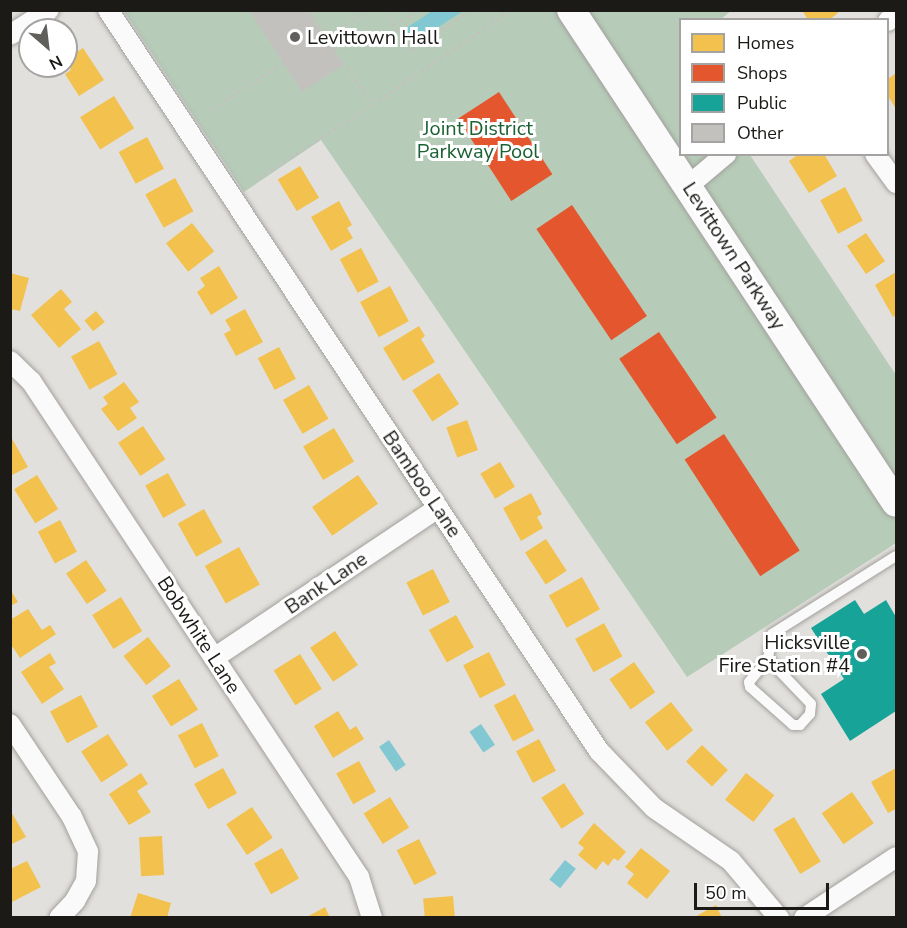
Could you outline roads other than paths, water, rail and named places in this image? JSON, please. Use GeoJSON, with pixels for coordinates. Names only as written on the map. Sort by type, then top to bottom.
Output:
{"type":"FeatureCollection","features":[{"type":"Feature","properties":{"kind":"street"},"geometry":{"type":"LineString","coordinates":[[10,36],[49,10]]}},
{"type":"Feature","properties":{"kind":"street","name":"Bamboo Lane"},"geometry":{"type":"LineString","coordinates":[[108,10],[599,751],[654,808],[731,861],[779,918]]}},
{"type":"Feature","properties":{"kind":"street","name":"Levittown Parkway"},"geometry":{"type":"LineString","coordinates":[[571,10],[897,503]]}},
{"type":"Feature","properties":{"kind":"street"},"geometry":{"type":"LineString","coordinates":[[688,186],[724,156]]}},
{"type":"Feature","properties":{"kind":"street"},"geometry":{"type":"LineString","coordinates":[[877,156],[897,183]]}},
{"type":"Feature","properties":{"kind":"street","name":"Bobwhite Lane"},"geometry":{"type":"LineString","coordinates":[[10,361],[32,381],[359,878],[367,893],[372,918]]}},
{"type":"Feature","properties":{"kind":"street","name":"Bank Lane"},"geometry":{"type":"LineString","coordinates":[[214,658],[438,508]]}},
{"type":"Feature","properties":{"kind":"street"},"geometry":{"type":"LineString","coordinates":[[10,724],[72,817],[88,852],[86,881],[75,901],[59,918]]}},
{"type":"Feature","properties":{"kind":"street"},"geometry":{"type":"LineString","coordinates":[[804,918],[897,857]]}},
{"type":"Feature","properties":{"kind":"lane"},"geometry":{"type":"LineString","coordinates":[[768,659],[811,704],[810,714],[800,724],[793,724],[750,687],[748,682],[768,659],[772,634],[897,556]]}},
{"type":"Feature","properties":{"kind":"water"},"geometry":{"type":"Polygon","coordinates":[[[432,11],[463,11],[414,43],[405,29],[432,11]]]}},
{"type":"Feature","properties":{"kind":"water"},"geometry":{"type":"Polygon","coordinates":[[[481,724],[495,745],[483,753],[469,732],[481,724]]]}},
{"type":"Feature","properties":{"kind":"water"},"geometry":{"type":"Polygon","coordinates":[[[389,740],[406,765],[396,772],[379,747],[389,740]]]}},
{"type":"Feature","properties":{"kind":"water"},"geometry":{"type":"Polygon","coordinates":[[[565,860],[576,869],[560,888],[549,879],[565,860]]]}},
{"type":"Feature","properties":{"kind":"place","name":"Levittown Hall"},"geometry":{"type":"Point","coordinates":[295,37]}},
{"type":"Feature","properties":{"kind":"place","name":"Hicksville Fire Station #4"},"geometry":{"type":"Point","coordinates":[862,654]}},
{"type":"Feature","properties":{"kind":"park label","name":"Joint District Parkway Pool"},"geometry":{"type":"Point","coordinates":[478,140]}}]}
